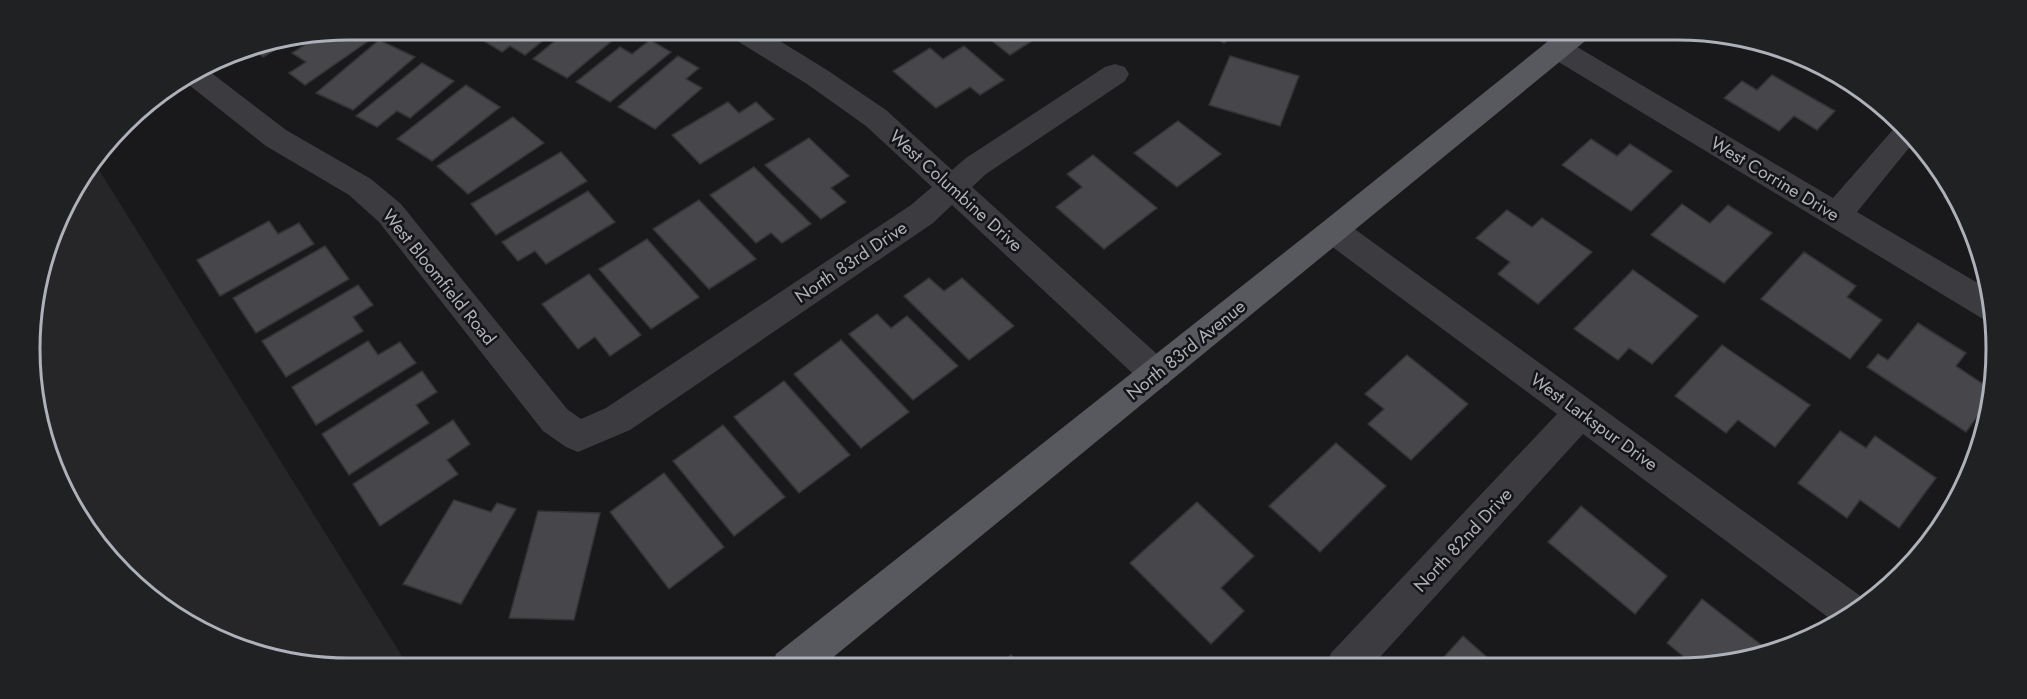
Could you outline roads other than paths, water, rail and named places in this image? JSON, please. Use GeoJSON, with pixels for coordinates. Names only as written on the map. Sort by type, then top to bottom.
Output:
{"type":"FeatureCollection","features":[{"type":"Feature","properties":{"kind":"main road","name":"North 83rd Avenue"},"geometry":{"type":"LineString","coordinates":[[802,658],[1334,231],[1567,40]]}},
{"type":"Feature","properties":{"kind":"street","name":"West Columbine Drive"},"geometry":{"type":"LineString","coordinates":[[757,40],[817,77],[876,118],[1156,374]]}},
{"type":"Feature","properties":{"kind":"street","name":"West Corrine Drive"},"geometry":{"type":"LineString","coordinates":[[1570,40],[1836,215],[1983,302]]}},
{"type":"Feature","properties":{"kind":"street","name":"North 83rd Drive"},"geometry":{"type":"LineString","coordinates":[[578,436],[618,419],[922,214],[954,188],[975,166],[1115,74]]}},
{"type":"Feature","properties":{"kind":"street","name":"West Bloomfield Road"},"geometry":{"type":"LineString","coordinates":[[200,79],[276,138],[360,187],[390,213],[555,420],[578,436]]}},
{"type":"Feature","properties":{"kind":"street"},"geometry":{"type":"LineString","coordinates":[[1836,215],[1902,137]]}},
{"type":"Feature","properties":{"kind":"street","name":"West Larkspur Drive"},"geometry":{"type":"LineString","coordinates":[[1334,231],[1846,608]]}},
{"type":"Feature","properties":{"kind":"street","name":"North 82nd Drive"},"geometry":{"type":"LineString","coordinates":[[1354,658],[1580,412]]}}]}
